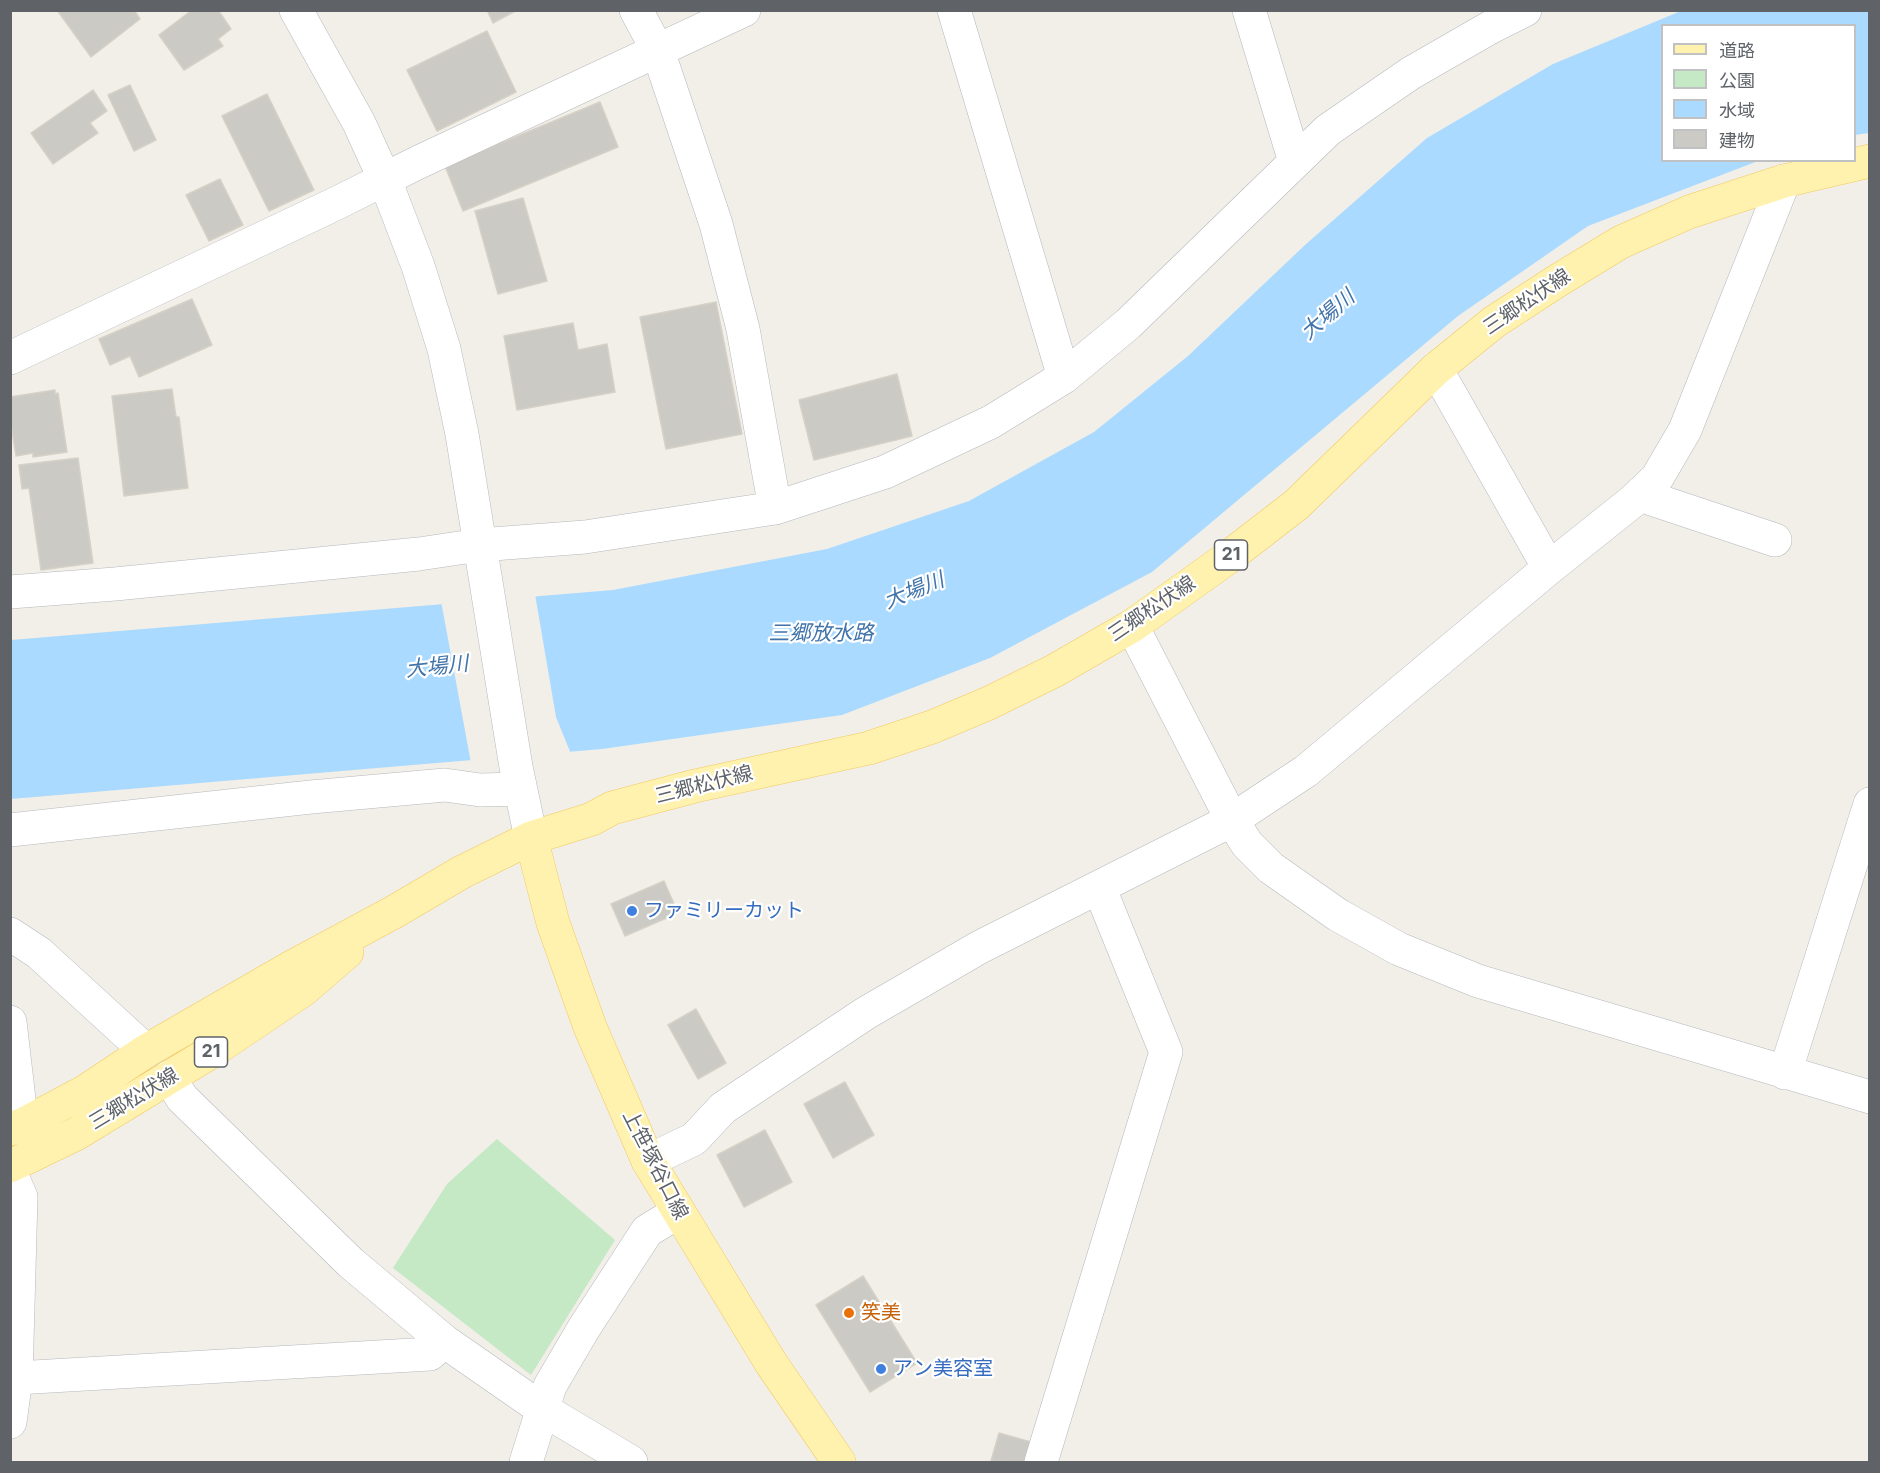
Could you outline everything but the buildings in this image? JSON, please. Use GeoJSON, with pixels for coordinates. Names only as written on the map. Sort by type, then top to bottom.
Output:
{"type":"FeatureCollection","features":[{"type":"Feature","properties":{"kind":"main road","name":"三郷松伏線"},"geometry":{"type":"LineString","coordinates":[[16,1127],[86,1091],[146,1051],[290,968],[462,872],[531,838],[592,819],[612,808],[695,786],[869,748],[932,727],[989,703],[1054,671],[1132,626],[1226,559],[1296,505],[1436,369],[1494,322],[1621,242],[1689,212],[1784,181],[1869,160]]}},
{"type":"Feature","properties":{"kind":"main road","name":"上笹塚谷口線"},"geometry":{"type":"LineString","coordinates":[[531,838],[553,923],[590,1027],[648,1161],[771,1363],[839,1462]]}},
{"type":"Feature","properties":{"kind":"main road","name":"三郷松伏線"},"geometry":{"type":"LineString","coordinates":[[10,1166],[76,1134],[303,990],[394,912]]}},
{"type":"Feature","properties":{"kind":"street"},"geometry":{"type":"LineString","coordinates":[[296,10],[359,123],[385,180],[418,266],[444,349],[462,434],[518,778],[531,838]]}},
{"type":"Feature","properties":{"kind":"street"},"geometry":{"type":"LineString","coordinates":[[636,10],[658,51],[716,224],[741,319],[775,508]]}},
{"type":"Feature","properties":{"kind":"street"},"geometry":{"type":"LineString","coordinates":[[10,358],[744,10]]}},
{"type":"Feature","properties":{"kind":"street"},"geometry":{"type":"LineString","coordinates":[[954,10],[1064,377]]}},
{"type":"Feature","properties":{"kind":"street"},"geometry":{"type":"LineString","coordinates":[[1249,10],[1295,162]]}},
{"type":"Feature","properties":{"kind":"street"},"geometry":{"type":"LineString","coordinates":[[10,592],[407,555],[481,554],[775,508],[885,472],[991,422],[1064,377],[1128,324],[1328,130],[1411,73],[1525,10]]}},
{"type":"Feature","properties":{"kind":"street"},"geometry":{"type":"LineString","coordinates":[[648,1161],[694,1139],[723,1108],[866,1013],[980,947],[1232,820],[1306,771],[1642,492],[1657,478],[1685,430],[1784,181]]}},
{"type":"Feature","properties":{"kind":"street"},"geometry":{"type":"LineString","coordinates":[[1436,369],[1549,568]]}},
{"type":"Feature","properties":{"kind":"street"},"geometry":{"type":"LineString","coordinates":[[1642,492],[1652,499],[1776,540]]}},
{"type":"Feature","properties":{"kind":"street"},"geometry":{"type":"LineString","coordinates":[[1132,626],[1232,820],[1247,844],[1270,868],[1338,915],[1399,949],[1478,981],[1869,1097]]}},
{"type":"Feature","properties":{"kind":"street"},"geometry":{"type":"LineString","coordinates":[[10,830],[445,784],[480,790],[518,778]]}},
{"type":"Feature","properties":{"kind":"street"},"geometry":{"type":"LineString","coordinates":[[1785,1073],[1869,804]]}},
{"type":"Feature","properties":{"kind":"street"},"geometry":{"type":"LineString","coordinates":[[1041,1462],[1166,1052],[1099,887]]}},
{"type":"Feature","properties":{"kind":"street"},"geometry":{"type":"LineString","coordinates":[[10,934],[39,953],[146,1051]]}},
{"type":"Feature","properties":{"kind":"street"},"geometry":{"type":"LineString","coordinates":[[10,1022],[16,1127]]}},
{"type":"Feature","properties":{"kind":"street"},"geometry":{"type":"LineString","coordinates":[[169,1077],[182,1098],[351,1263],[444,1341],[542,1409],[631,1462]]}},
{"type":"Feature","properties":{"kind":"street"},"geometry":{"type":"LineString","coordinates":[[10,1172],[21,1197],[16,1378],[10,1422]]}},
{"type":"Feature","properties":{"kind":"street"},"geometry":{"type":"LineString","coordinates":[[526,1462],[550,1386],[636,1246],[647,1232],[678,1212]]}},
{"type":"Feature","properties":{"kind":"street"},"geometry":{"type":"LineString","coordinates":[[16,1378],[430,1354],[444,1341]]}},
{"type":"Feature","properties":{"kind":"green space"},"geometry":{"type":"Polygon","coordinates":[[[497,1139],[615,1240],[531,1375],[393,1268],[447,1184],[497,1139]]]}},
{"type":"Feature","properties":{"kind":"water","name":"三郷放水路"},"geometry":{"type":"Polygon","coordinates":[[[1681,11],[1869,11],[1869,133],[1856,135],[1856,24],[1661,24],[1661,162],[1755,162],[1588,226],[1458,316],[1152,572],[990,658],[842,715],[602,749],[11,799],[11,640],[613,590],[827,549],[969,501],[1094,432],[1188,356],[1305,245],[1427,138],[1553,64],[1681,11]]]}},
{"type":"Feature","properties":{"kind":"pier"},"geometry":{"type":"Polygon","coordinates":[[[535,594],[556,717],[571,754],[471,763],[441,601],[535,594]]]}},
{"type":"Feature","properties":{"kind":"place","name":"ファミリーカット"},"geometry":{"type":"Point","coordinates":[632,911]}},
{"type":"Feature","properties":{"kind":"place","name":"笑美"},"geometry":{"type":"Point","coordinates":[849,1313]}},
{"type":"Feature","properties":{"kind":"place","name":"アン美容室"},"geometry":{"type":"Point","coordinates":[881,1369]}},
{"type":"Feature","properties":{"kind":"water label","name":"大場川"},"geometry":{"type":"Point","coordinates":[1328,315]}},
{"type":"Feature","properties":{"kind":"water label","name":"大場川"},"geometry":{"type":"Point","coordinates":[914,591]}},
{"type":"Feature","properties":{"kind":"water label","name":"大場川"},"geometry":{"type":"Point","coordinates":[437,667]}}]}
